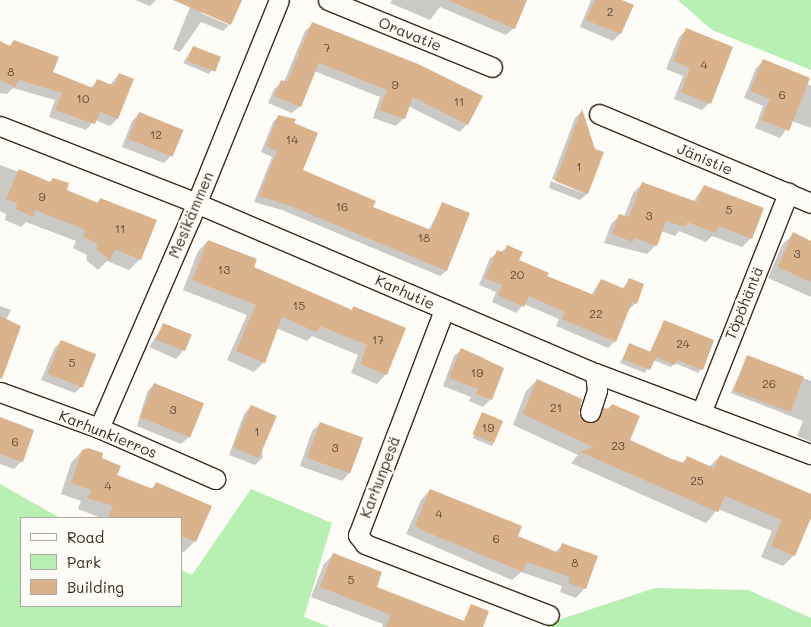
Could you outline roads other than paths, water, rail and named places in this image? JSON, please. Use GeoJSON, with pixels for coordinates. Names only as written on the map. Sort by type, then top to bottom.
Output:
{"type":"FeatureCollection","features":[{"type":"Feature","properties":{"kind":"street","name":"Mesikämmen"},"geometry":{"type":"LineString","coordinates":[[99,428],[196,203],[279,0]]}},
{"type":"Feature","properties":{"kind":"street","name":"Oravatie"},"geometry":{"type":"LineString","coordinates":[[328,0],[492,67]]}},
{"type":"Feature","properties":{"kind":"street","name":"Jänistie"},"geometry":{"type":"LineString","coordinates":[[599,114],[811,203]]}},
{"type":"Feature","properties":{"kind":"street","name":"Karhutie"},"geometry":{"type":"LineString","coordinates":[[0,126],[196,203],[595,373],[811,454]]}},
{"type":"Feature","properties":{"kind":"street","name":"Töpöhäntä"},"geometry":{"type":"LineString","coordinates":[[701,413],[788,194]]}},
{"type":"Feature","properties":{"kind":"street","name":"Karhunpesä"},"geometry":{"type":"LineString","coordinates":[[444,310],[358,535],[365,544],[549,615]]}},
{"type":"Feature","properties":{"kind":"street"},"geometry":{"type":"LineString","coordinates":[[590,412],[597,390],[595,373]]}},
{"type":"Feature","properties":{"kind":"street","name":"Karhunkierros"},"geometry":{"type":"LineString","coordinates":[[0,392],[99,428],[216,479]]}}]}
